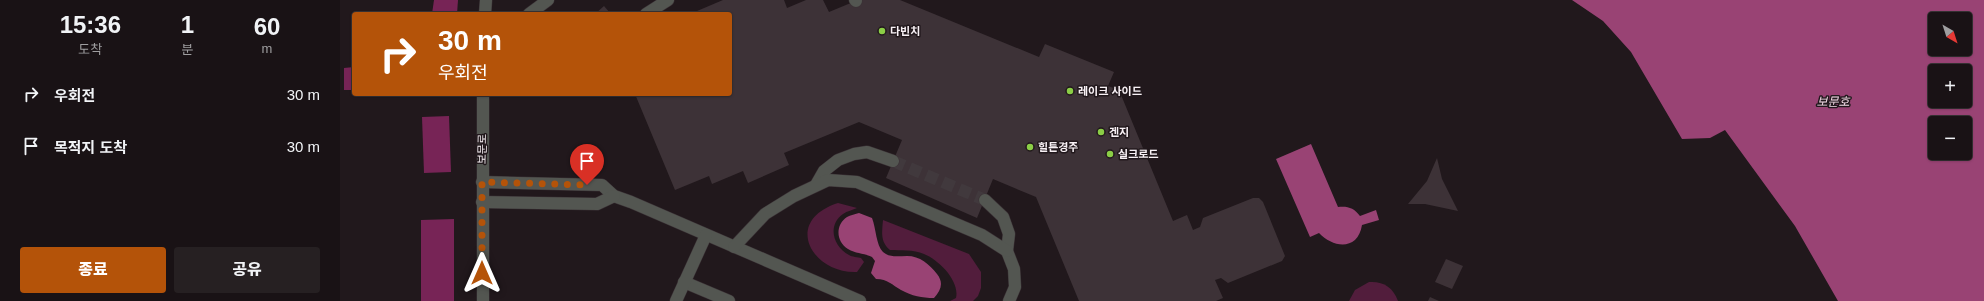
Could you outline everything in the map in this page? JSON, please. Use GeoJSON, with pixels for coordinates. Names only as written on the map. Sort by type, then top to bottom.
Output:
{"type":"FeatureCollection","features":[{"type":"Feature","properties":{"kind":"street"},"geometry":{"type":"LineString","coordinates":[[486,0],[486,12]]}},
{"type":"Feature","properties":{"kind":"street"},"geometry":{"type":"LineString","coordinates":[[531,12],[548,0]]}},
{"type":"Feature","properties":{"kind":"street"},"geometry":{"type":"LineString","coordinates":[[649,12],[668,0]]}},
{"type":"Feature","properties":{"kind":"street","name":"보문로"},"geometry":{"type":"LineString","coordinates":[[483,96],[483,301]]}},
{"type":"Feature","properties":{"kind":"street"},"geometry":{"type":"LineString","coordinates":[[816,185],[824,171],[838,160],[854,154],[867,152],[893,161]]}},
{"type":"Feature","properties":{"kind":"street"},"geometry":{"type":"LineString","coordinates":[[734,247],[765,214],[816,185],[828,180],[857,182],[982,235],[1007,251]]}},
{"type":"Feature","properties":{"kind":"street"},"geometry":{"type":"LineString","coordinates":[[482,182],[602,185],[614,196],[860,301]]}},
{"type":"Feature","properties":{"kind":"street"},"geometry":{"type":"LineString","coordinates":[[482,202],[597,204],[614,196]]}},
{"type":"Feature","properties":{"kind":"street"},"geometry":{"type":"LineString","coordinates":[[984,200],[1003,217],[1009,234],[1007,251],[1014,269],[1015,287],[1009,301]]}},
{"type":"Feature","properties":{"kind":"street"},"geometry":{"type":"LineString","coordinates":[[676,301],[706,235]]}},
{"type":"Feature","properties":{"kind":"street"},"geometry":{"type":"LineString","coordinates":[[684,282],[729,301]]}},
{"type":"Feature","properties":{"kind":"shaded area"},"geometry":{"type":"Polygon","coordinates":[[[434,0],[458,0],[457,12],[432,12],[434,0]]]}},
{"type":"Feature","properties":{"kind":"shaded area"},"geometry":{"type":"Polygon","coordinates":[[[352,67],[352,90],[344,90],[344,68],[352,67]]]}},
{"type":"Feature","properties":{"kind":"shaded area"},"geometry":{"type":"Polygon","coordinates":[[[449,116],[451,172],[424,173],[422,117],[449,116]]]}},
{"type":"Feature","properties":{"kind":"shaded area"},"geometry":{"type":"Polygon","coordinates":[[[838,203],[857,208],[845,213],[838,219],[835,224],[834,236],[839,247],[843,251],[850,256],[861,258],[864,262],[857,272],[841,270],[827,265],[816,256],[810,245],[808,233],[811,222],[821,211],[838,203]]]}},
{"type":"Feature","properties":{"kind":"shaded area"},"geometry":{"type":"Polygon","coordinates":[[[454,219],[454,301],[421,301],[421,220],[454,219]]]}},
{"type":"Feature","properties":{"kind":"shaded area"},"geometry":{"type":"Polygon","coordinates":[[[883,220],[969,254],[981,272],[981,288],[978,296],[973,301],[950,301],[956,298],[955,285],[952,278],[936,261],[920,252],[890,250],[883,240],[883,220]]]}},
{"type":"Feature","properties":{"kind":"shaded area"},"geometry":{"type":"Polygon","coordinates":[[[1369,282],[1387,286],[1396,296],[1398,301],[1349,301],[1355,290],[1369,282]]]}},
{"type":"Feature","properties":{"kind":"water","name":"보문호"},"geometry":{"type":"Polygon","coordinates":[[[1572,0],[1984,0],[1984,301],[1838,301],[1795,226],[1725,130],[1710,138],[1682,139],[1631,52],[1603,21],[1572,0]]]}},
{"type":"Feature","properties":{"kind":"water"},"geometry":{"type":"Polygon","coordinates":[[[1311,144],[1338,207],[1350,208],[1360,216],[1376,210],[1379,220],[1362,225],[1360,233],[1356,239],[1350,243],[1338,244],[1331,242],[1319,233],[1310,237],[1276,159],[1311,144]]]}},
{"type":"Feature","properties":{"kind":"water"},"geometry":{"type":"Polygon","coordinates":[[[859,213],[872,218],[879,245],[883,252],[891,256],[916,257],[924,261],[934,270],[939,277],[941,286],[934,298],[913,295],[901,290],[887,281],[876,279],[871,273],[875,261],[872,257],[851,251],[844,246],[838,233],[840,224],[847,217],[859,213]]]}},
{"type":"Feature","properties":{"kind":"building","name":"힐튼경주"},"geometry":{"type":"Polygon","coordinates":[[[723,0],[784,0],[787,8],[806,0],[823,0],[829,12],[858,0],[900,0],[1039,57],[1045,44],[1114,72],[1108,86],[1119,90],[1173,221],[1187,215],[1193,230],[1200,227],[1203,218],[1253,198],[1259,198],[1263,202],[1285,256],[1282,261],[1228,283],[1221,278],[1215,280],[1223,298],[1216,301],[1079,301],[1036,197],[993,179],[977,218],[886,178],[902,140],[859,122],[784,153],[789,165],[748,183],[743,171],[712,184],[709,176],[675,190],[636,96],[732,96],[732,12],[695,12],[723,0]]]}},
{"type":"Feature","properties":{"kind":"building"},"geometry":{"type":"Polygon","coordinates":[[[604,6],[609,12],[597,12],[604,6]]]}},
{"type":"Feature","properties":{"kind":"building"},"geometry":{"type":"Polygon","coordinates":[[[1437,158],[1442,179],[1458,211],[1425,204],[1408,204],[1427,181],[1437,158]]]}},
{"type":"Feature","properties":{"kind":"building"},"geometry":{"type":"Polygon","coordinates":[[[1446,259],[1463,266],[1452,289],[1435,282],[1446,259]]]}},
{"type":"Feature","properties":{"kind":"building"},"geometry":{"type":"Polygon","coordinates":[[[1430,297],[1439,301],[1428,301],[1430,297]]]}},
{"type":"Feature","properties":{"kind":"tunnel"},"geometry":{"type":"LineString","coordinates":[[893,161],[985,200]]}},
{"type":"Feature","properties":{"kind":"place","name":"다빈치"},"geometry":{"type":"Point","coordinates":[882,31]}},
{"type":"Feature","properties":{"kind":"place","name":"레이크 사이드"},"geometry":{"type":"Point","coordinates":[1070,91]}},
{"type":"Feature","properties":{"kind":"place","name":"겐지"},"geometry":{"type":"Point","coordinates":[1101,132]}},
{"type":"Feature","properties":{"kind":"place","name":"힐튼경주"},"geometry":{"type":"Point","coordinates":[1030,147]}},
{"type":"Feature","properties":{"kind":"place","name":"실크로드"},"geometry":{"type":"Point","coordinates":[1110,154]}},
{"type":"Feature","properties":{"kind":"route"},"geometry":{"type":"LineString","coordinates":[[482,273],[482,182],[587,185]]}}]}
